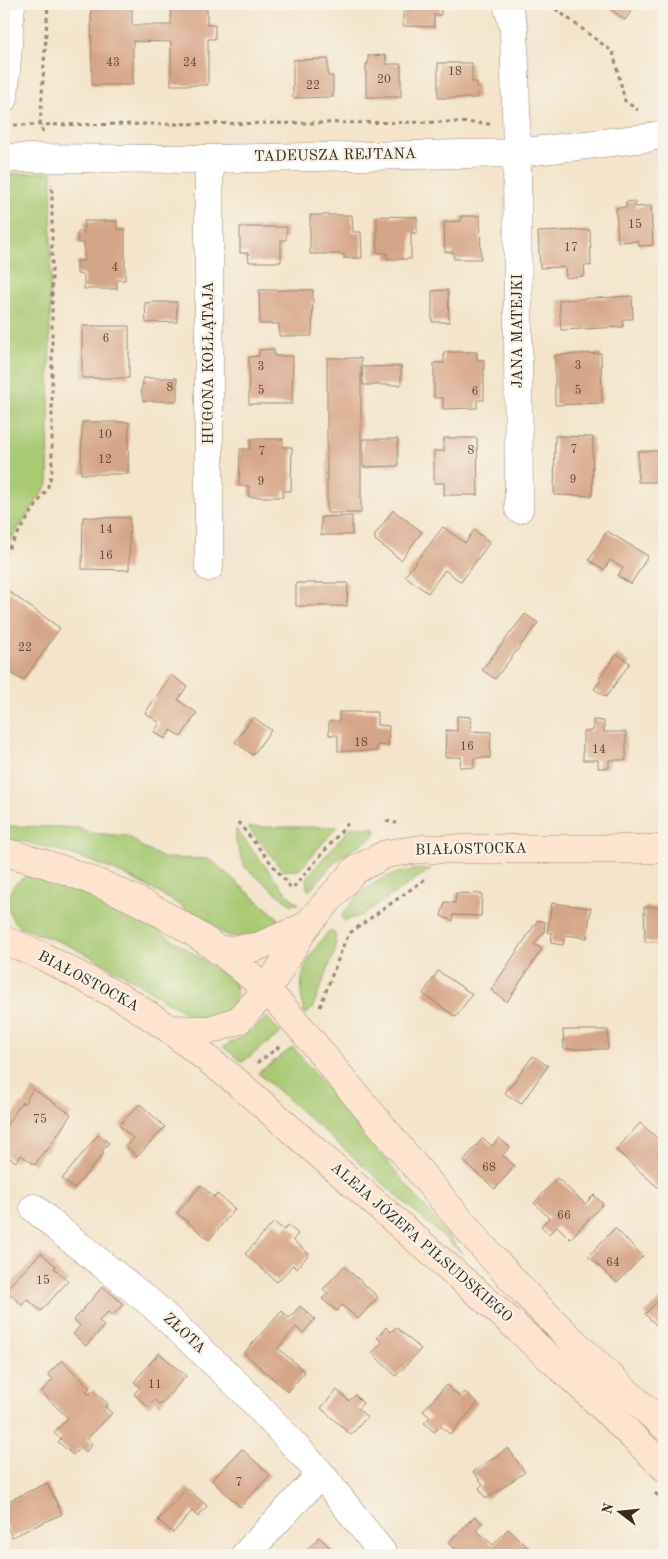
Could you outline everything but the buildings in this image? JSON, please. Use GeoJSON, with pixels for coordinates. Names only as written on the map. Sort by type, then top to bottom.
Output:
{"type":"FeatureCollection","features":[{"type":"Feature","properties":{"kind":"main road","name":"BIAŁOSTOCKA"},"geometry":{"type":"LineString","coordinates":[[4,940],[87,978],[130,1002],[169,1029],[210,1030],[232,1023],[244,1015],[266,990],[306,926],[355,870],[386,854],[422,849],[664,849]]}},
{"type":"Feature","properties":{"kind":"main road"},"geometry":{"type":"LineString","coordinates":[[4,852],[35,860],[127,894],[163,914],[219,951]]}},
{"type":"Feature","properties":{"kind":"main road"},"geometry":{"type":"LineString","coordinates":[[4,870],[13,865],[35,860]]}},
{"type":"Feature","properties":{"kind":"main road","name":"BIAŁOSTOCKA"},"geometry":{"type":"LineString","coordinates":[[219,951],[256,947],[306,926]]}},
{"type":"Feature","properties":{"kind":"main road","name":"ALEJA JÓZEFA PIŁSUDSKIEGO"},"geometry":{"type":"LineString","coordinates":[[219,951],[266,990],[301,1029],[482,1246],[530,1300],[664,1426]]}},
{"type":"Feature","properties":{"kind":"main road","name":"ALEJA JÓZEFA PIŁSUDSKIEGO"},"geometry":{"type":"LineString","coordinates":[[169,1029],[238,1083],[504,1316],[588,1393],[664,1467]]}},
{"type":"Feature","properties":{"kind":"street"},"geometry":{"type":"LineString","coordinates":[[4,98],[11,4]]}},
{"type":"Feature","properties":{"kind":"street","name":"JANA MATEJKI"},"geometry":{"type":"LineString","coordinates":[[507,4],[514,29],[520,509]]}},
{"type":"Feature","properties":{"kind":"street","name":"TADEUSZA REJTANA"},"geometry":{"type":"LineString","coordinates":[[4,158],[209,159],[517,153],[646,138],[664,134]]}},
{"type":"Feature","properties":{"kind":"street","name":"HUGONA KOŁŁĄTAJA"},"geometry":{"type":"LineString","coordinates":[[209,159],[209,567]]}},
{"type":"Feature","properties":{"kind":"street","name":"ZŁOTA"},"geometry":{"type":"LineString","coordinates":[[34,1208],[152,1305],[243,1390],[321,1474],[384,1555]]}},
{"type":"Feature","properties":{"kind":"street"},"geometry":{"type":"LineString","coordinates":[[245,1555],[321,1474]]}},
{"type":"Feature","properties":{"kind":"path"},"geometry":{"type":"LineString","coordinates":[[4,555],[47,489],[52,473],[52,157],[40,125],[48,4]]}},
{"type":"Feature","properties":{"kind":"path"},"geometry":{"type":"LineString","coordinates":[[549,4],[613,52],[625,102],[641,112]]}},
{"type":"Feature","properties":{"kind":"path"},"geometry":{"type":"LineString","coordinates":[[13,124],[458,122],[516,125]]}},
{"type":"Feature","properties":{"kind":"path"},"geometry":{"type":"LineString","coordinates":[[238,822],[292,889],[350,821]]}},
{"type":"Feature","properties":{"kind":"path"},"geometry":{"type":"LineString","coordinates":[[320,1012],[350,932]]}},
{"type":"Feature","properties":{"kind":"path"},"geometry":{"type":"LineString","coordinates":[[250,1068],[281,1045]]}},
{"type":"Feature","properties":{"kind":"green space"},"geometry":{"type":"Polygon","coordinates":[[[52,172],[48,484],[4,550],[4,174],[52,172]]]}},
{"type":"Feature","properties":{"kind":"green space"},"geometry":{"type":"Polygon","coordinates":[[[4,826],[78,828],[91,833],[128,836],[145,849],[164,858],[208,859],[278,918],[278,925],[253,935],[240,937],[227,935],[213,928],[165,896],[114,870],[78,856],[4,838],[4,826]]]}},
{"type":"Feature","properties":{"kind":"green space"},"geometry":{"type":"Polygon","coordinates":[[[248,827],[337,827],[301,868],[283,871],[248,827]]]}},
{"type":"Feature","properties":{"kind":"green space"},"geometry":{"type":"Polygon","coordinates":[[[351,827],[375,828],[376,834],[337,860],[309,891],[306,878],[351,827]]]}},
{"type":"Feature","properties":{"kind":"green space"},"geometry":{"type":"Polygon","coordinates":[[[236,829],[287,894],[299,904],[290,904],[245,867],[236,842],[236,829]]]}},
{"type":"Feature","properties":{"kind":"green space"},"geometry":{"type":"Polygon","coordinates":[[[431,869],[362,915],[345,921],[341,917],[359,895],[379,880],[403,872],[431,869]]]}},
{"type":"Feature","properties":{"kind":"green space"},"geometry":{"type":"Polygon","coordinates":[[[29,876],[57,884],[110,905],[186,948],[233,982],[237,994],[234,1003],[226,1012],[216,1016],[197,1017],[190,1015],[73,947],[20,928],[10,914],[8,899],[10,891],[15,885],[29,876]]]}},
{"type":"Feature","properties":{"kind":"green space"},"geometry":{"type":"Polygon","coordinates":[[[330,930],[335,934],[336,949],[312,1009],[305,1015],[301,990],[302,979],[309,959],[330,930]]]}},
{"type":"Feature","properties":{"kind":"green space"},"geometry":{"type":"Polygon","coordinates":[[[267,1017],[281,1033],[242,1062],[223,1047],[252,1031],[267,1017]]]}},
{"type":"Feature","properties":{"kind":"green space"},"geometry":{"type":"Polygon","coordinates":[[[293,1047],[464,1255],[258,1073],[293,1047]]]}}]}
